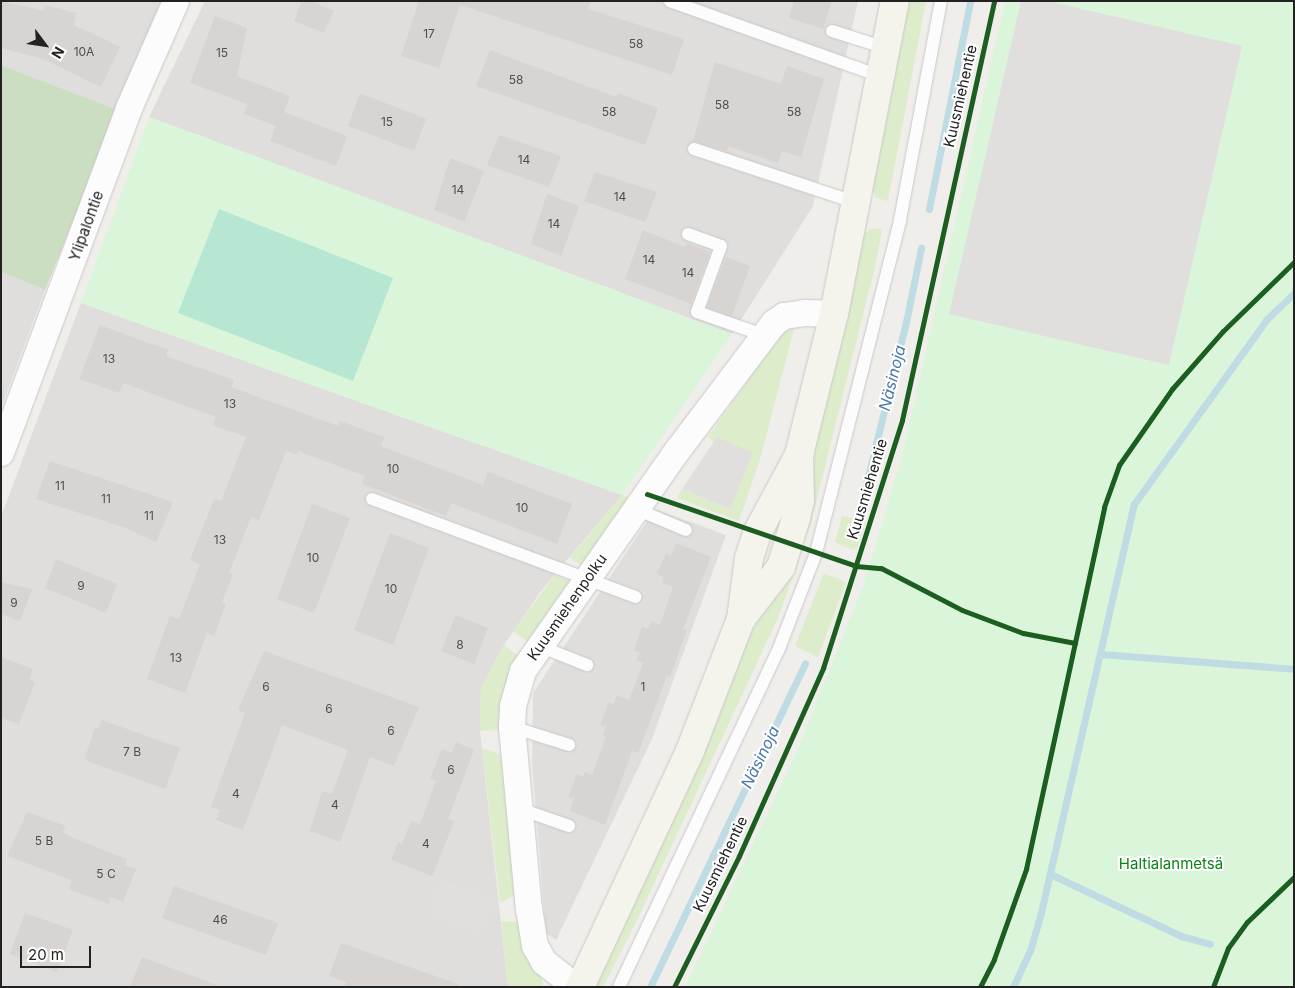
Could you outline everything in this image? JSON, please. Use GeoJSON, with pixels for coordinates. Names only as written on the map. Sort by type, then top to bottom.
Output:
{"type":"FeatureCollection","features":[{"type":"Feature","properties":{"kind":"main road"},"geometry":{"type":"LineString","coordinates":[[580,987],[690,751],[742,619],[772,583],[790,544],[800,500],[799,455],[834,314],[895,1]]}},
{"type":"Feature","properties":{"kind":"street","name":"Ylipalontie"},"geometry":{"type":"LineString","coordinates":[[1,453],[130,106],[176,1]]}},
{"type":"Feature","properties":{"kind":"street","name":"Kuusmiehenpolku"},"geometry":{"type":"LineString","coordinates":[[576,987],[544,962],[535,946],[512,727],[517,688],[523,671],[636,509],[763,336],[784,316],[834,314]]}},
{"type":"Feature","properties":{"kind":"lane"},"geometry":{"type":"LineString","coordinates":[[670,1],[880,76]]}},
{"type":"Feature","properties":{"kind":"lane","name":"Kuusmiehentie"},"geometry":{"type":"LineString","coordinates":[[619,987],[778,651],[816,553],[900,220],[941,1]]}},
{"type":"Feature","properties":{"kind":"lane"},"geometry":{"type":"LineString","coordinates":[[832,31],[886,48]]}},
{"type":"Feature","properties":{"kind":"lane"},"geometry":{"type":"LineString","coordinates":[[694,149],[856,203]]}},
{"type":"Feature","properties":{"kind":"lane"},"geometry":{"type":"LineString","coordinates":[[688,234],[722,246],[697,312],[763,336]]}},
{"type":"Feature","properties":{"kind":"lane"},"geometry":{"type":"LineString","coordinates":[[372,499],[588,577],[635,596]]}},
{"type":"Feature","properties":{"kind":"lane"},"geometry":{"type":"LineString","coordinates":[[636,509],[686,530]]}},
{"type":"Feature","properties":{"kind":"lane"},"geometry":{"type":"LineString","coordinates":[[539,646],[587,665]]}},
{"type":"Feature","properties":{"kind":"lane"},"geometry":{"type":"LineString","coordinates":[[512,727],[569,745]]}},
{"type":"Feature","properties":{"kind":"lane"},"geometry":{"type":"LineString","coordinates":[[520,809],[569,826]]}},
{"type":"Feature","properties":{"kind":"shaded area"},"geometry":{"type":"Polygon","coordinates":[[[1,1],[166,1],[118,110],[1,65],[1,1]]]}},
{"type":"Feature","properties":{"kind":"shaded area"},"geometry":{"type":"Polygon","coordinates":[[[205,1],[858,1],[813,206],[732,334],[149,117],[205,1]]]}},
{"type":"Feature","properties":{"kind":"shaded area"},"geometry":{"type":"Polygon","coordinates":[[[1021,1],[1048,1],[1242,46],[1169,365],[949,314],[1021,1]]]}},
{"type":"Feature","properties":{"kind":"shaded area"},"geometry":{"type":"Polygon","coordinates":[[[1,272],[45,290],[1,408],[1,272]]]}},
{"type":"Feature","properties":{"kind":"shaded area"},"geometry":{"type":"Polygon","coordinates":[[[81,303],[622,495],[541,591],[504,645],[481,688],[480,731],[508,987],[1,987],[1,517],[81,303]]]}},
{"type":"Feature","properties":{"kind":"shaded area"},"geometry":{"type":"Polygon","coordinates":[[[717,437],[753,453],[730,509],[682,489],[717,437]]]}},
{"type":"Feature","properties":{"kind":"shaded area"},"geometry":{"type":"Polygon","coordinates":[[[655,509],[726,535],[652,739],[556,940],[546,933],[532,764],[533,693],[655,509]]]}},
{"type":"Feature","properties":{"kind":"shaded area"},"geometry":{"type":"Polygon","coordinates":[[[442,880],[494,900],[481,934],[429,914],[442,880]]]}},
{"type":"Feature","properties":{"kind":"green space"},"geometry":{"type":"Polygon","coordinates":[[[907,1],[926,1],[888,201],[876,198],[871,188],[907,1]]]}},
{"type":"Feature","properties":{"kind":"green space","name":"Haltialanmetsä"},"geometry":{"type":"Polygon","coordinates":[[[1005,1],[1294,1],[1294,987],[685,987],[798,749],[865,581],[903,451],[1005,1]]]}},
{"type":"Feature","properties":{"kind":"green space"},"geometry":{"type":"Polygon","coordinates":[[[1,65],[118,110],[45,290],[1,272],[1,65]]]}},
{"type":"Feature","properties":{"kind":"green space"},"geometry":{"type":"Polygon","coordinates":[[[149,117],[732,334],[622,495],[81,303],[149,117]]]}},
{"type":"Feature","properties":{"kind":"green space"},"geometry":{"type":"Polygon","coordinates":[[[219,209],[393,278],[353,381],[178,313],[219,209]]]}},
{"type":"Feature","properties":{"kind":"green space"},"geometry":{"type":"Polygon","coordinates":[[[869,229],[882,229],[876,263],[808,534],[802,532],[809,503],[816,434],[863,235],[869,229]]]}},
{"type":"Feature","properties":{"kind":"green space"},"geometry":{"type":"Polygon","coordinates":[[[794,329],[761,456],[739,521],[677,498],[682,489],[730,509],[717,437],[714,442],[708,437],[748,381],[750,368],[779,332],[794,329]]]}},
{"type":"Feature","properties":{"kind":"green space"},"geometry":{"type":"Polygon","coordinates":[[[622,495],[630,499],[585,567],[570,558],[622,495]]]}},
{"type":"Feature","properties":{"kind":"green space"},"geometry":{"type":"Polygon","coordinates":[[[842,516],[866,521],[857,548],[853,550],[835,542],[842,516]]]}},
{"type":"Feature","properties":{"kind":"green space"},"geometry":{"type":"Polygon","coordinates":[[[793,559],[799,560],[778,618],[639,916],[603,987],[589,987],[741,650],[793,559]]]}},
{"type":"Feature","properties":{"kind":"green space"},"geometry":{"type":"Polygon","coordinates":[[[824,573],[846,582],[818,657],[795,646],[824,573]]]}},
{"type":"Feature","properties":{"kind":"green space"},"geometry":{"type":"Polygon","coordinates":[[[555,575],[572,581],[530,643],[513,631],[555,575]]]}},
{"type":"Feature","properties":{"kind":"green space"},"geometry":{"type":"Polygon","coordinates":[[[504,645],[518,656],[503,730],[480,731],[481,688],[504,645]]]}},
{"type":"Feature","properties":{"kind":"green space"},"geometry":{"type":"Polygon","coordinates":[[[482,748],[499,754],[504,764],[515,885],[514,895],[500,903],[482,748]]]}},
{"type":"Feature","properties":{"kind":"green space"},"geometry":{"type":"Polygon","coordinates":[[[501,921],[522,922],[527,958],[542,977],[543,987],[508,987],[501,921]]]}},
{"type":"Feature","properties":{"kind":"building"},"geometry":{"type":"Polygon","coordinates":[[[1,1],[44,11],[45,5],[76,13],[74,25],[120,47],[101,87],[43,59],[1,48],[1,1]]]}},
{"type":"Feature","properties":{"kind":"building"},"geometry":{"type":"Polygon","coordinates":[[[302,1],[311,1],[334,11],[324,33],[294,21],[302,1]]]}},
{"type":"Feature","properties":{"kind":"building"},"geometry":{"type":"Polygon","coordinates":[[[419,1],[591,1],[588,9],[684,39],[672,75],[460,5],[439,68],[401,56],[419,1]]]}},
{"type":"Feature","properties":{"kind":"building"},"geometry":{"type":"Polygon","coordinates":[[[794,1],[832,1],[823,29],[789,18],[794,1]]]}},
{"type":"Feature","properties":{"kind":"building"},"geometry":{"type":"Polygon","coordinates":[[[215,16],[247,28],[237,76],[290,96],[284,112],[347,136],[336,166],[270,141],[276,126],[244,114],[248,104],[190,83],[215,16]]]}},
{"type":"Feature","properties":{"kind":"building"},"geometry":{"type":"Polygon","coordinates":[[[490,50],[616,97],[618,93],[658,108],[645,145],[476,86],[490,50]]]}},
{"type":"Feature","properties":{"kind":"building"},"geometry":{"type":"Polygon","coordinates":[[[715,62],[781,84],[787,66],[824,79],[801,157],[782,151],[778,163],[728,146],[727,151],[693,141],[715,62]]]}},
{"type":"Feature","properties":{"kind":"building"},"geometry":{"type":"Polygon","coordinates":[[[360,93],[426,119],[414,151],[348,126],[360,93]]]}},
{"type":"Feature","properties":{"kind":"building"},"geometry":{"type":"Polygon","coordinates":[[[499,135],[561,156],[549,187],[487,165],[499,135]]]}},
{"type":"Feature","properties":{"kind":"building"},"geometry":{"type":"Polygon","coordinates":[[[450,158],[484,171],[464,222],[434,210],[450,158]]]}},
{"type":"Feature","properties":{"kind":"building"},"geometry":{"type":"Polygon","coordinates":[[[595,172],[657,192],[645,222],[584,201],[595,172]]]}},
{"type":"Feature","properties":{"kind":"building"},"geometry":{"type":"Polygon","coordinates":[[[547,194],[579,206],[561,256],[531,244],[547,194]]]}},
{"type":"Feature","properties":{"kind":"building"},"geometry":{"type":"Polygon","coordinates":[[[643,230],[685,247],[687,243],[710,252],[691,304],[625,279],[643,230]]]}},
{"type":"Feature","properties":{"kind":"building"},"geometry":{"type":"Polygon","coordinates":[[[726,257],[750,266],[732,316],[707,307],[726,257]]]}},
{"type":"Feature","properties":{"kind":"building"},"geometry":{"type":"Polygon","coordinates":[[[100,325],[168,350],[166,356],[234,380],[231,387],[338,426],[340,421],[384,437],[381,446],[483,485],[488,472],[572,504],[557,544],[451,503],[446,516],[362,484],[365,476],[298,451],[297,455],[286,451],[259,520],[251,517],[229,573],[233,574],[222,602],[226,604],[214,636],[207,633],[185,693],[147,679],[170,616],[179,619],[200,564],[190,560],[214,499],[221,501],[246,437],[213,425],[216,417],[123,383],[119,393],[79,379],[100,325]]]}},
{"type":"Feature","properties":{"kind":"building"},"geometry":{"type":"Polygon","coordinates":[[[50,461],[173,502],[156,542],[126,528],[36,499],[50,461]]]}},
{"type":"Feature","properties":{"kind":"building"},"geometry":{"type":"Polygon","coordinates":[[[312,504],[350,518],[314,613],[277,599],[312,504]]]}},
{"type":"Feature","properties":{"kind":"building"},"geometry":{"type":"Polygon","coordinates":[[[390,533],[429,548],[393,645],[354,630],[390,533]]]}},
{"type":"Feature","properties":{"kind":"building"},"geometry":{"type":"Polygon","coordinates":[[[676,543],[711,557],[683,629],[687,630],[670,677],[667,676],[638,753],[632,751],[605,825],[570,811],[574,799],[568,797],[577,774],[583,777],[585,772],[592,775],[606,737],[603,735],[606,727],[600,725],[609,702],[613,704],[617,695],[629,700],[643,663],[636,660],[640,653],[634,650],[642,627],[648,629],[651,621],[660,625],[673,587],[662,583],[664,577],[657,574],[666,553],[671,555],[676,543]]]}},
{"type":"Feature","properties":{"kind":"building"},"geometry":{"type":"Polygon","coordinates":[[[56,559],[117,584],[106,613],[45,588],[56,559]]]}},
{"type":"Feature","properties":{"kind":"building"},"geometry":{"type":"Polygon","coordinates":[[[1,582],[32,589],[20,621],[1,614],[1,582]]]}},
{"type":"Feature","properties":{"kind":"building"},"geometry":{"type":"Polygon","coordinates":[[[456,615],[488,628],[474,664],[441,651],[456,615]]]}},
{"type":"Feature","properties":{"kind":"building"},"geometry":{"type":"Polygon","coordinates":[[[264,651],[419,707],[394,766],[370,757],[340,842],[310,831],[322,791],[332,794],[348,750],[282,725],[243,830],[216,820],[220,810],[211,807],[245,713],[238,710],[264,651]]]}},
{"type":"Feature","properties":{"kind":"building"},"geometry":{"type":"Polygon","coordinates":[[[1,657],[33,669],[29,680],[35,682],[19,724],[1,718],[1,657]]]}},
{"type":"Feature","properties":{"kind":"building"},"geometry":{"type":"Polygon","coordinates":[[[102,720],[180,748],[165,789],[87,761],[85,757],[95,728],[98,729],[102,720]]]}},
{"type":"Feature","properties":{"kind":"building"},"geometry":{"type":"Polygon","coordinates":[[[456,742],[474,750],[448,819],[454,822],[432,876],[391,860],[398,842],[402,844],[411,821],[420,824],[436,781],[430,779],[442,749],[452,753],[456,742]]]}},
{"type":"Feature","properties":{"kind":"building"},"geometry":{"type":"Polygon","coordinates":[[[27,812],[66,826],[63,832],[73,838],[127,859],[125,865],[136,869],[123,902],[111,897],[109,904],[69,889],[72,880],[7,856],[27,812]]]}},
{"type":"Feature","properties":{"kind":"building"},"geometry":{"type":"Polygon","coordinates":[[[174,886],[278,923],[266,955],[162,918],[174,886]]]}},
{"type":"Feature","properties":{"kind":"building"},"geometry":{"type":"Polygon","coordinates":[[[25,913],[73,930],[57,972],[10,954],[25,913]]]}},
{"type":"Feature","properties":{"kind":"building"},"geometry":{"type":"Polygon","coordinates":[[[341,943],[458,984],[458,987],[345,987],[346,982],[329,976],[341,943]]]}},
{"type":"Feature","properties":{"kind":"building"},"geometry":{"type":"Polygon","coordinates":[[[142,957],[216,985],[216,987],[130,987],[142,957]]]}},
{"type":"Feature","properties":{"kind":"waterway","name":"Näsinoja"},"geometry":{"type":"LineString","coordinates":[[929,209],[970,1]]}},
{"type":"Feature","properties":{"kind":"waterway","name":"Näsinoja"},"geometry":{"type":"LineString","coordinates":[[860,509],[906,322],[921,248]]}},
{"type":"Feature","properties":{"kind":"waterway"},"geometry":{"type":"LineString","coordinates":[[1013,987],[1030,951],[1040,917],[1134,504],[1266,320],[1294,293]]}},
{"type":"Feature","properties":{"kind":"waterway"},"geometry":{"type":"LineString","coordinates":[[1101,654],[1294,669]]}},
{"type":"Feature","properties":{"kind":"waterway","name":"Näsinoja"},"geometry":{"type":"LineString","coordinates":[[650,987],[805,663]]}},
{"type":"Feature","properties":{"kind":"waterway"},"geometry":{"type":"LineString","coordinates":[[1050,874],[1181,936],[1210,944]]}},
{"type":"Feature","properties":{"kind":"cycle path"},"geometry":{"type":"LineString","coordinates":[[674,987],[739,856],[823,668],[902,420],[994,1]]}},
{"type":"Feature","properties":{"kind":"cycle path"},"geometry":{"type":"LineString","coordinates":[[980,987],[994,959],[1026,869],[1104,507],[1119,465],[1172,389],[1223,331],[1294,262]]}},
{"type":"Feature","properties":{"kind":"cycle path"},"geometry":{"type":"LineString","coordinates":[[647,494],[856,566],[881,568],[962,610],[1023,633],[1075,643]]}},
{"type":"Feature","properties":{"kind":"cycle path"},"geometry":{"type":"LineString","coordinates":[[1213,987],[1228,948],[1247,922],[1294,877]]}}]}
